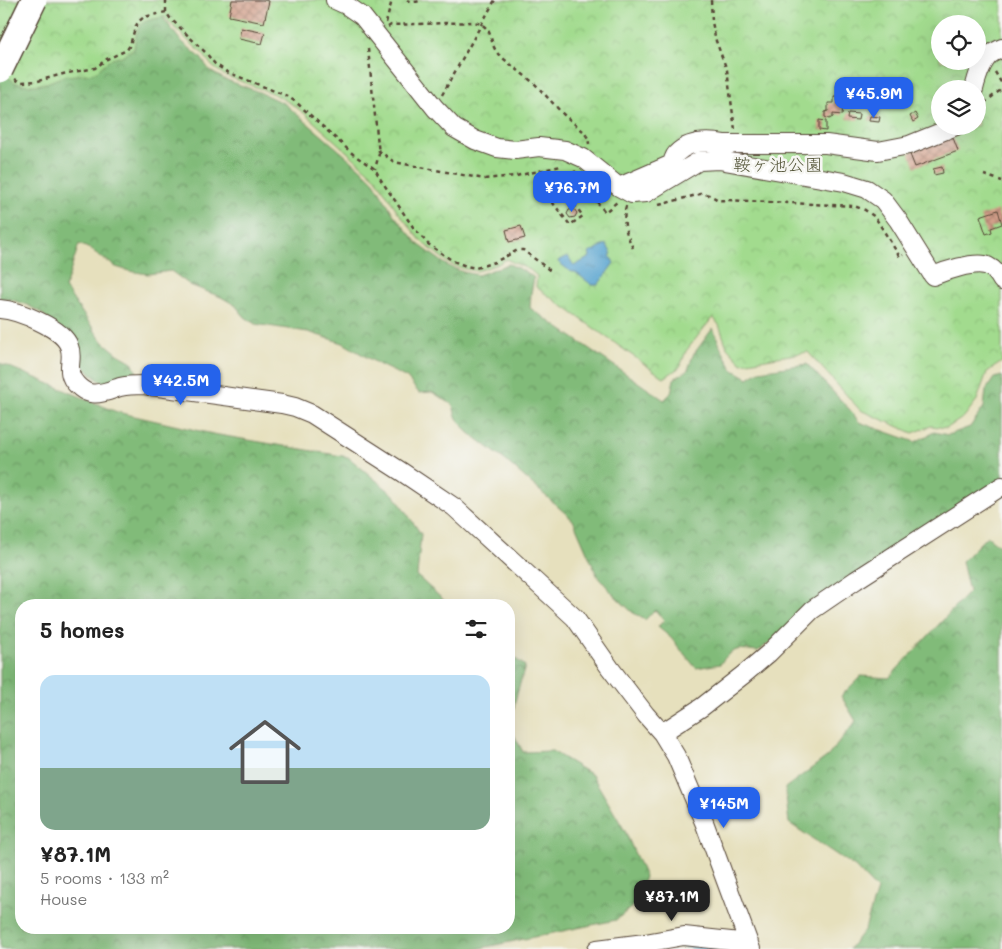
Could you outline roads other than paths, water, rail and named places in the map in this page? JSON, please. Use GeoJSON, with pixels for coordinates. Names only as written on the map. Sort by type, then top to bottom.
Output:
{"type":"FeatureCollection","features":[{"type":"Feature","properties":{"kind":"highway"},"geometry":{"type":"LineString","coordinates":[[6,72],[34,0]]}},
{"type":"Feature","properties":{"kind":"street"},"geometry":{"type":"LineString","coordinates":[[336,0],[362,16],[435,108],[454,128],[476,140],[497,148],[515,150],[539,147],[565,150],[583,159],[626,191],[646,193],[700,161],[709,160],[719,160],[844,182],[867,189],[883,200],[898,220],[933,276],[973,265],[985,265],[997,272],[1002,281]]}},
{"type":"Feature","properties":{"kind":"street"},"geometry":{"type":"LineString","coordinates":[[976,80],[983,63],[991,54],[1002,48]]}},
{"type":"Feature","properties":{"kind":"street"},"geometry":{"type":"LineString","coordinates":[[626,191],[672,164],[675,154],[682,149],[697,143],[826,144],[878,151],[909,144],[932,135]]}},
{"type":"Feature","properties":{"kind":"street"},"geometry":{"type":"LineString","coordinates":[[0,309],[6,309],[43,322],[64,338],[70,348],[69,371],[71,378],[81,389],[88,392],[94,394],[130,385],[143,385],[282,404],[312,414],[454,507],[575,618],[610,668],[662,734],[676,756],[704,822],[750,947],[684,936],[597,949]]}},
{"type":"Feature","properties":{"kind":"street"},"geometry":{"type":"LineString","coordinates":[[662,734],[702,707],[743,675],[812,610],[1002,486]]}},
{"type":"Feature","properties":{"kind":"water"},"geometry":{"type":"Polygon","coordinates":[[[606,244],[612,254],[610,255],[614,263],[598,285],[592,285],[558,262],[568,256],[574,266],[590,257],[589,253],[606,244]]]}},
{"type":"Feature","properties":{"kind":"waterway"},"geometry":{"type":"LineString","coordinates":[[680,945],[715,949]]}},
{"type":"Feature","properties":{"kind":"park label","name":"鞍ヶ池公園"},"geometry":{"type":"Point","coordinates":[778,165]}}]}
